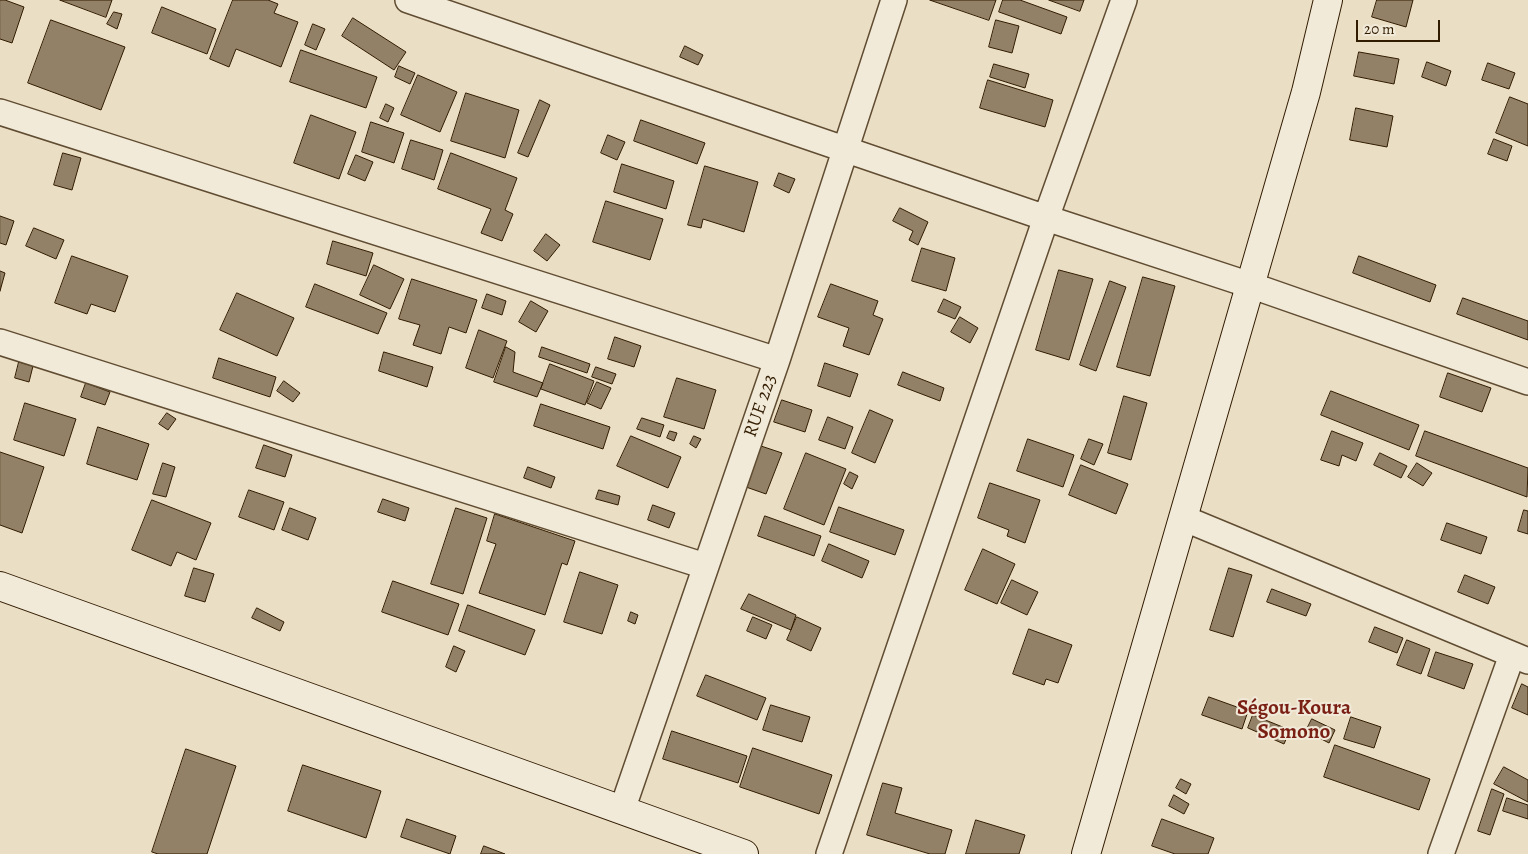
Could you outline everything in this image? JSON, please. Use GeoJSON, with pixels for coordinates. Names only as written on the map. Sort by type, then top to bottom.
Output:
{"type":"FeatureCollection","features":[{"type":"Feature","properties":{"kind":"street"},"geometry":{"type":"LineString","coordinates":[[410,0],[1046,218],[1250,285],[1528,382]]}},
{"type":"Feature","properties":{"kind":"street","name":"RUE 223"},"geometry":{"type":"LineString","coordinates":[[622,810],[777,360],[894,0]]}},
{"type":"Feature","properties":{"kind":"street"},"geometry":{"type":"LineString","coordinates":[[829,854],[1046,218],[1124,0]]}},
{"type":"Feature","properties":{"kind":"street"},"geometry":{"type":"LineString","coordinates":[[1086,854],[1306,92],[1328,0]]}},
{"type":"Feature","properties":{"kind":"street"},"geometry":{"type":"LineString","coordinates":[[0,112],[777,360]]}},
{"type":"Feature","properties":{"kind":"street"},"geometry":{"type":"LineString","coordinates":[[0,342],[705,566]]}},
{"type":"Feature","properties":{"kind":"street"},"geometry":{"type":"LineString","coordinates":[[1183,518],[1520,658],[1441,854]]}},
{"type":"Feature","properties":{"kind":"street"},"geometry":{"type":"LineString","coordinates":[[0,586],[744,854]]}},
{"type":"Feature","properties":{"kind":"building"},"geometry":{"type":"Polygon","coordinates":[[[0,0],[24,7],[12,43],[0,39],[0,0]]]}},
{"type":"Feature","properties":{"kind":"building"},"geometry":{"type":"Polygon","coordinates":[[[60,0],[112,0],[106,17],[60,0]]]}},
{"type":"Feature","properties":{"kind":"building"},"geometry":{"type":"Polygon","coordinates":[[[233,0],[268,0],[278,4],[274,13],[298,22],[281,67],[236,49],[229,67],[210,59],[233,0]]]}},
{"type":"Feature","properties":{"kind":"building"},"geometry":{"type":"Polygon","coordinates":[[[930,0],[996,0],[989,20],[930,0]]]}},
{"type":"Feature","properties":{"kind":"building"},"geometry":{"type":"Polygon","coordinates":[[[1003,0],[1020,0],[1067,17],[1061,34],[999,12],[1003,0]]]}},
{"type":"Feature","properties":{"kind":"building"},"geometry":{"type":"Polygon","coordinates":[[[1049,0],[1084,0],[1080,11],[1049,0]]]}},
{"type":"Feature","properties":{"kind":"building"},"geometry":{"type":"Polygon","coordinates":[[[1377,0],[1413,0],[1406,27],[1372,17],[1377,0]]]}},
{"type":"Feature","properties":{"kind":"building"},"geometry":{"type":"Polygon","coordinates":[[[162,7],[216,29],[207,54],[152,33],[162,7]]]}},
{"type":"Feature","properties":{"kind":"building"},"geometry":{"type":"Polygon","coordinates":[[[114,12],[122,14],[117,29],[107,24],[114,12]]]}},
{"type":"Feature","properties":{"kind":"building"},"geometry":{"type":"Polygon","coordinates":[[[353,18],[406,52],[394,70],[342,36],[353,18]]]}},
{"type":"Feature","properties":{"kind":"building"},"geometry":{"type":"Polygon","coordinates":[[[51,20],[125,47],[101,110],[28,83],[51,20]]]}},
{"type":"Feature","properties":{"kind":"building"},"geometry":{"type":"Polygon","coordinates":[[[996,20],[1019,26],[1012,53],[989,47],[996,20]]]}},
{"type":"Feature","properties":{"kind":"building"},"geometry":{"type":"Polygon","coordinates":[[[313,24],[325,29],[316,50],[305,45],[313,24]]]}},
{"type":"Feature","properties":{"kind":"building"},"geometry":{"type":"Polygon","coordinates":[[[685,46],[703,55],[698,65],[680,57],[685,46]]]}},
{"type":"Feature","properties":{"kind":"building"},"geometry":{"type":"Polygon","coordinates":[[[301,50],[377,77],[366,108],[290,82],[301,50]]]}},
{"type":"Feature","properties":{"kind":"building"},"geometry":{"type":"Polygon","coordinates":[[[1359,52],[1399,59],[1394,84],[1354,76],[1359,52]]]}},
{"type":"Feature","properties":{"kind":"building"},"geometry":{"type":"Polygon","coordinates":[[[1427,62],[1451,71],[1446,86],[1422,77],[1427,62]]]}},
{"type":"Feature","properties":{"kind":"building"},"geometry":{"type":"Polygon","coordinates":[[[1488,63],[1515,73],[1509,89],[1482,80],[1488,63]]]}},
{"type":"Feature","properties":{"kind":"building"},"geometry":{"type":"Polygon","coordinates":[[[994,64],[1029,74],[1025,88],[990,77],[994,64]]]}},
{"type":"Feature","properties":{"kind":"building"},"geometry":{"type":"Polygon","coordinates":[[[399,66],[415,73],[410,84],[395,77],[399,66]]]}},
{"type":"Feature","properties":{"kind":"building"},"geometry":{"type":"Polygon","coordinates":[[[418,75],[457,92],[440,132],[401,115],[418,75]]]}},
{"type":"Feature","properties":{"kind":"building"},"geometry":{"type":"Polygon","coordinates":[[[988,80],[1053,100],[1045,127],[980,108],[988,80]]]}},
{"type":"Feature","properties":{"kind":"building"},"geometry":{"type":"Polygon","coordinates":[[[466,93],[519,110],[505,158],[451,141],[466,93]]]}},
{"type":"Feature","properties":{"kind":"building"},"geometry":{"type":"Polygon","coordinates":[[[1510,97],[1528,104],[1528,146],[1496,133],[1510,97]]]}},
{"type":"Feature","properties":{"kind":"building"},"geometry":{"type":"Polygon","coordinates":[[[540,100],[550,105],[528,157],[518,153],[540,100]]]}},
{"type":"Feature","properties":{"kind":"building"},"geometry":{"type":"Polygon","coordinates":[[[386,104],[394,108],[388,122],[380,118],[386,104]]]}},
{"type":"Feature","properties":{"kind":"building"},"geometry":{"type":"Polygon","coordinates":[[[1356,108],[1393,116],[1387,147],[1350,140],[1356,108]]]}},
{"type":"Feature","properties":{"kind":"building"},"geometry":{"type":"Polygon","coordinates":[[[311,115],[356,132],[339,179],[294,163],[311,115]]]}},
{"type":"Feature","properties":{"kind":"building"},"geometry":{"type":"Polygon","coordinates":[[[641,120],[705,143],[697,164],[634,141],[641,120]]]}},
{"type":"Feature","properties":{"kind":"building"},"geometry":{"type":"Polygon","coordinates":[[[371,122],[404,133],[394,163],[362,152],[371,122]]]}},
{"type":"Feature","properties":{"kind":"building"},"geometry":{"type":"Polygon","coordinates":[[[608,135],[625,142],[617,160],[601,153],[608,135]]]}},
{"type":"Feature","properties":{"kind":"building"},"geometry":{"type":"Polygon","coordinates":[[[1494,139],[1512,146],[1507,161],[1488,154],[1494,139]]]}},
{"type":"Feature","properties":{"kind":"building"},"geometry":{"type":"Polygon","coordinates":[[[411,140],[443,150],[434,180],[402,169],[411,140]]]}},
{"type":"Feature","properties":{"kind":"building"},"geometry":{"type":"Polygon","coordinates":[[[63,153],[81,158],[72,190],[54,185],[63,153]]]}},
{"type":"Feature","properties":{"kind":"building"},"geometry":{"type":"Polygon","coordinates":[[[451,153],[517,178],[505,210],[513,214],[502,241],[481,233],[491,209],[438,189],[451,153]]]}},
{"type":"Feature","properties":{"kind":"building"},"geometry":{"type":"Polygon","coordinates":[[[356,155],[373,162],[365,181],[348,174],[356,155]]]}},
{"type":"Feature","properties":{"kind":"building"},"geometry":{"type":"Polygon","coordinates":[[[622,164],[674,181],[666,209],[614,192],[622,164]]]}},
{"type":"Feature","properties":{"kind":"building"},"geometry":{"type":"Polygon","coordinates":[[[705,166],[758,182],[744,232],[703,219],[701,228],[688,225],[705,166]]]}},
{"type":"Feature","properties":{"kind":"building"},"geometry":{"type":"Polygon","coordinates":[[[779,173],[795,179],[789,193],[774,186],[779,173]]]}},
{"type":"Feature","properties":{"kind":"building"},"geometry":{"type":"Polygon","coordinates":[[[606,201],[663,219],[650,260],[593,242],[606,201]]]}},
{"type":"Feature","properties":{"kind":"building"},"geometry":{"type":"Polygon","coordinates":[[[900,208],[928,222],[918,245],[909,240],[913,231],[893,221],[900,208]]]}},
{"type":"Feature","properties":{"kind":"building"},"geometry":{"type":"Polygon","coordinates":[[[0,216],[14,221],[6,245],[0,243],[0,216]]]}},
{"type":"Feature","properties":{"kind":"building"},"geometry":{"type":"Polygon","coordinates":[[[34,228],[64,240],[56,259],[26,246],[34,228]]]}},
{"type":"Feature","properties":{"kind":"building"},"geometry":{"type":"Polygon","coordinates":[[[546,234],[560,245],[547,261],[534,251],[546,234]]]}},
{"type":"Feature","properties":{"kind":"building"},"geometry":{"type":"Polygon","coordinates":[[[333,241],[373,253],[366,276],[327,264],[333,241]]]}},
{"type":"Feature","properties":{"kind":"building"},"geometry":{"type":"Polygon","coordinates":[[[922,248],[955,258],[946,291],[912,281],[922,248]]]}},
{"type":"Feature","properties":{"kind":"building"},"geometry":{"type":"Polygon","coordinates":[[[72,256],[128,276],[115,312],[91,304],[87,314],[55,303],[72,256]]]}},
{"type":"Feature","properties":{"kind":"building"},"geometry":{"type":"Polygon","coordinates":[[[1359,256],[1436,285],[1430,302],[1353,273],[1359,256]]]}},
{"type":"Feature","properties":{"kind":"building"},"geometry":{"type":"Polygon","coordinates":[[[374,265],[404,279],[390,309],[360,295],[374,265]]]}},
{"type":"Feature","properties":{"kind":"building"},"geometry":{"type":"Polygon","coordinates":[[[1059,270],[1093,279],[1069,360],[1036,350],[1059,270]]]}},
{"type":"Feature","properties":{"kind":"building"},"geometry":{"type":"Polygon","coordinates":[[[0,271],[5,273],[0,291],[0,271]]]}},
{"type":"Feature","properties":{"kind":"building"},"geometry":{"type":"Polygon","coordinates":[[[1143,277],[1175,286],[1150,376],[1117,367],[1143,277]]]}},
{"type":"Feature","properties":{"kind":"building"},"geometry":{"type":"Polygon","coordinates":[[[412,279],[477,300],[466,333],[449,327],[441,354],[413,345],[420,325],[399,319],[412,279]]]}},
{"type":"Feature","properties":{"kind":"building"},"geometry":{"type":"Polygon","coordinates":[[[1110,281],[1126,287],[1096,371],[1080,365],[1110,281]]]}},
{"type":"Feature","properties":{"kind":"building"},"geometry":{"type":"Polygon","coordinates":[[[315,284],[387,313],[378,334],[306,307],[315,284]]]}},
{"type":"Feature","properties":{"kind":"building"},"geometry":{"type":"Polygon","coordinates":[[[831,284],[878,301],[873,315],[883,319],[869,355],[843,346],[849,328],[818,317],[831,284]]]}},
{"type":"Feature","properties":{"kind":"building"},"geometry":{"type":"Polygon","coordinates":[[[237,293],[294,318],[277,356],[220,330],[237,293]]]}},
{"type":"Feature","properties":{"kind":"building"},"geometry":{"type":"Polygon","coordinates":[[[487,294],[506,301],[502,315],[482,308],[487,294]]]}},
{"type":"Feature","properties":{"kind":"building"},"geometry":{"type":"Polygon","coordinates":[[[1463,298],[1528,321],[1528,340],[1457,314],[1463,298]]]}},
{"type":"Feature","properties":{"kind":"building"},"geometry":{"type":"Polygon","coordinates":[[[944,299],[961,307],[955,319],[938,312],[944,299]]]}},
{"type":"Feature","properties":{"kind":"building"},"geometry":{"type":"Polygon","coordinates":[[[531,301],[548,311],[536,332],[519,322],[531,301]]]}},
{"type":"Feature","properties":{"kind":"building"},"geometry":{"type":"Polygon","coordinates":[[[960,317],[978,328],[970,343],[951,332],[960,317]]]}},
{"type":"Feature","properties":{"kind":"building"},"geometry":{"type":"Polygon","coordinates":[[[479,330],[507,341],[493,378],[466,368],[479,330]]]}},
{"type":"Feature","properties":{"kind":"building"},"geometry":{"type":"Polygon","coordinates":[[[615,337],[641,346],[634,367],[608,359],[615,337]]]}},
{"type":"Feature","properties":{"kind":"building"},"geometry":{"type":"Polygon","coordinates":[[[506,347],[515,352],[513,372],[543,383],[537,397],[494,382],[506,347]]]}},
{"type":"Feature","properties":{"kind":"building"},"geometry":{"type":"Polygon","coordinates":[[[542,347],[590,364],[587,373],[539,357],[542,347]]]}},
{"type":"Feature","properties":{"kind":"building"},"geometry":{"type":"Polygon","coordinates":[[[384,352],[433,367],[427,387],[379,371],[384,352]]]}},
{"type":"Feature","properties":{"kind":"building"},"geometry":{"type":"Polygon","coordinates":[[[219,358],[276,377],[270,397],[213,378],[219,358]]]}},
{"type":"Feature","properties":{"kind":"building"},"geometry":{"type":"Polygon","coordinates":[[[19,362],[33,366],[29,382],[15,378],[19,362]]]}},
{"type":"Feature","properties":{"kind":"building"},"geometry":{"type":"Polygon","coordinates":[[[825,363],[858,374],[850,397],[818,386],[825,363]]]}},
{"type":"Feature","properties":{"kind":"building"},"geometry":{"type":"Polygon","coordinates":[[[550,364],[594,381],[585,405],[541,389],[550,364]]]}},
{"type":"Feature","properties":{"kind":"building"},"geometry":{"type":"Polygon","coordinates":[[[596,367],[616,374],[612,384],[592,377],[596,367]]]}},
{"type":"Feature","properties":{"kind":"building"},"geometry":{"type":"Polygon","coordinates":[[[903,372],[944,388],[940,401],[898,385],[903,372]]]}},
{"type":"Feature","properties":{"kind":"building"},"geometry":{"type":"Polygon","coordinates":[[[1448,373],[1491,388],[1482,412],[1440,397],[1448,373]]]}},
{"type":"Feature","properties":{"kind":"building"},"geometry":{"type":"Polygon","coordinates":[[[677,378],[716,390],[704,429],[664,417],[677,378]]]}},
{"type":"Feature","properties":{"kind":"building"},"geometry":{"type":"Polygon","coordinates":[[[284,381],[300,393],[293,402],[277,391],[284,381]]]}},
{"type":"Feature","properties":{"kind":"building"},"geometry":{"type":"Polygon","coordinates":[[[597,382],[611,388],[601,409],[587,403],[597,382]]]}},
{"type":"Feature","properties":{"kind":"building"},"geometry":{"type":"Polygon","coordinates":[[[86,383],[110,392],[105,405],[81,397],[86,383]]]}},
{"type":"Feature","properties":{"kind":"building"},"geometry":{"type":"Polygon","coordinates":[[[1331,391],[1419,425],[1409,450],[1321,415],[1331,391]]]}},
{"type":"Feature","properties":{"kind":"building"},"geometry":{"type":"Polygon","coordinates":[[[1124,396],[1147,403],[1131,460],[1108,453],[1124,396]]]}},
{"type":"Feature","properties":{"kind":"building"},"geometry":{"type":"Polygon","coordinates":[[[782,400],[812,410],[805,432],[774,422],[782,400]]]}},
{"type":"Feature","properties":{"kind":"building"},"geometry":{"type":"Polygon","coordinates":[[[25,403],[76,419],[64,456],[14,440],[25,403]]]}},
{"type":"Feature","properties":{"kind":"building"},"geometry":{"type":"Polygon","coordinates":[[[541,404],[610,427],[603,449],[534,426],[541,404]]]}},
{"type":"Feature","properties":{"kind":"building"},"geometry":{"type":"Polygon","coordinates":[[[870,410],[893,420],[875,463],[852,453],[870,410]]]}},
{"type":"Feature","properties":{"kind":"building"},"geometry":{"type":"Polygon","coordinates":[[[167,413],[176,419],[168,430],[159,424],[167,413]]]}},
{"type":"Feature","properties":{"kind":"building"},"geometry":{"type":"Polygon","coordinates":[[[828,417],[853,427],[845,449],[819,440],[828,417]]]}},
{"type":"Feature","properties":{"kind":"building"},"geometry":{"type":"Polygon","coordinates":[[[642,418],[664,425],[660,437],[637,429],[642,418]]]}},
{"type":"Feature","properties":{"kind":"building"},"geometry":{"type":"Polygon","coordinates":[[[98,427],[149,444],[137,480],[87,464],[98,427]]]}},
{"type":"Feature","properties":{"kind":"building"},"geometry":{"type":"Polygon","coordinates":[[[670,431],[677,433],[674,441],[667,438],[670,431]]]}},
{"type":"Feature","properties":{"kind":"building"},"geometry":{"type":"Polygon","coordinates":[[[1332,431],[1363,443],[1356,461],[1342,455],[1339,466],[1321,460],[1332,431]]]}},
{"type":"Feature","properties":{"kind":"building"},"geometry":{"type":"Polygon","coordinates":[[[1425,431],[1528,468],[1527,497],[1416,456],[1425,431]]]}},
{"type":"Feature","properties":{"kind":"building"},"geometry":{"type":"Polygon","coordinates":[[[631,436],[681,457],[668,488],[617,466],[631,436]]]}},
{"type":"Feature","properties":{"kind":"building"},"geometry":{"type":"Polygon","coordinates":[[[694,436],[701,439],[696,448],[690,444],[694,436]]]}},
{"type":"Feature","properties":{"kind":"building"},"geometry":{"type":"Polygon","coordinates":[[[1028,439],[1074,455],[1063,487],[1017,471],[1028,439]]]}},
{"type":"Feature","properties":{"kind":"building"},"geometry":{"type":"Polygon","coordinates":[[[1089,439],[1103,444],[1094,465],[1081,459],[1089,439]]]}},
{"type":"Feature","properties":{"kind":"building"},"geometry":{"type":"Polygon","coordinates":[[[264,445],[292,455],[285,477],[256,468],[264,445]]]}},
{"type":"Feature","properties":{"kind":"building"},"geometry":{"type":"Polygon","coordinates":[[[761,446],[782,453],[766,494],[746,487],[761,446]]]}},
{"type":"Feature","properties":{"kind":"building"},"geometry":{"type":"Polygon","coordinates":[[[0,452],[44,467],[22,533],[0,525],[0,452]]]}},
{"type":"Feature","properties":{"kind":"building"},"geometry":{"type":"Polygon","coordinates":[[[806,453],[846,469],[824,525],[784,509],[806,453]]]}},
{"type":"Feature","properties":{"kind":"building"},"geometry":{"type":"Polygon","coordinates":[[[1380,453],[1407,466],[1401,478],[1374,465],[1380,453]]]}},
{"type":"Feature","properties":{"kind":"building"},"geometry":{"type":"Polygon","coordinates":[[[163,463],[175,467],[166,497],[153,494],[163,463]]]}},
{"type":"Feature","properties":{"kind":"building"},"geometry":{"type":"Polygon","coordinates":[[[1417,463],[1432,473],[1423,486],[1408,477],[1417,463]]]}},
{"type":"Feature","properties":{"kind":"building"},"geometry":{"type":"Polygon","coordinates":[[[1081,465],[1128,484],[1116,514],[1069,495],[1081,465]]]}},
{"type":"Feature","properties":{"kind":"building"},"geometry":{"type":"Polygon","coordinates":[[[528,467],[555,477],[551,488],[524,478],[528,467]]]}},
{"type":"Feature","properties":{"kind":"building"},"geometry":{"type":"Polygon","coordinates":[[[850,472],[858,476],[852,489],[844,484],[850,472]]]}},
{"type":"Feature","properties":{"kind":"building"},"geometry":{"type":"Polygon","coordinates":[[[990,483],[1040,500],[1025,543],[1007,536],[1009,530],[978,518],[990,483]]]}},
{"type":"Feature","properties":{"kind":"building"},"geometry":{"type":"Polygon","coordinates":[[[249,490],[284,502],[274,530],[239,517],[249,490]]]}},
{"type":"Feature","properties":{"kind":"building"},"geometry":{"type":"Polygon","coordinates":[[[599,490],[620,496],[618,505],[596,499],[599,490]]]}},
{"type":"Feature","properties":{"kind":"building"},"geometry":{"type":"Polygon","coordinates":[[[383,499],[409,508],[405,521],[378,512],[383,499]]]}},
{"type":"Feature","properties":{"kind":"building"},"geometry":{"type":"Polygon","coordinates":[[[152,500],[211,523],[196,560],[177,552],[171,566],[132,550],[152,500]]]}},
{"type":"Feature","properties":{"kind":"building"},"geometry":{"type":"Polygon","coordinates":[[[653,505],[675,513],[669,528],[648,520],[653,505]]]}},
{"type":"Feature","properties":{"kind":"building"},"geometry":{"type":"Polygon","coordinates":[[[839,507],[904,530],[895,555],[830,532],[839,507]]]}},
{"type":"Feature","properties":{"kind":"building"},"geometry":{"type":"Polygon","coordinates":[[[290,508],[316,518],[308,540],[282,530],[290,508]]]}},
{"type":"Feature","properties":{"kind":"building"},"geometry":{"type":"Polygon","coordinates":[[[456,508],[487,518],[463,594],[431,584],[456,508]]]}},
{"type":"Feature","properties":{"kind":"building"},"geometry":{"type":"Polygon","coordinates":[[[1524,510],[1528,511],[1528,534],[1518,531],[1524,510]]]}},
{"type":"Feature","properties":{"kind":"building"},"geometry":{"type":"Polygon","coordinates":[[[495,514],[575,541],[567,565],[562,563],[545,615],[479,593],[496,544],[487,541],[495,514]]]}},
{"type":"Feature","properties":{"kind":"building"},"geometry":{"type":"Polygon","coordinates":[[[765,516],[821,536],[814,556],[758,536],[765,516]]]}},
{"type":"Feature","properties":{"kind":"building"},"geometry":{"type":"Polygon","coordinates":[[[1447,523],[1487,537],[1481,554],[1441,540],[1447,523]]]}},
{"type":"Feature","properties":{"kind":"building"},"geometry":{"type":"Polygon","coordinates":[[[829,544],[869,561],[862,578],[822,561],[829,544]]]}},
{"type":"Feature","properties":{"kind":"building"},"geometry":{"type":"Polygon","coordinates":[[[983,549],[1015,564],[997,604],[965,590],[983,549]]]}},
{"type":"Feature","properties":{"kind":"building"},"geometry":{"type":"Polygon","coordinates":[[[194,568],[214,574],[205,602],[185,596],[194,568]]]}},
{"type":"Feature","properties":{"kind":"building"},"geometry":{"type":"Polygon","coordinates":[[[1229,568],[1252,575],[1233,637],[1210,630],[1229,568]]]}},
{"type":"Feature","properties":{"kind":"building"},"geometry":{"type":"Polygon","coordinates":[[[580,572],[618,585],[602,634],[564,622],[580,572]]]}},
{"type":"Feature","properties":{"kind":"building"},"geometry":{"type":"Polygon","coordinates":[[[1465,575],[1495,587],[1488,604],[1458,592],[1465,575]]]}},
{"type":"Feature","properties":{"kind":"building"},"geometry":{"type":"Polygon","coordinates":[[[1012,580],[1038,592],[1027,615],[1001,603],[1012,580]]]}},
{"type":"Feature","properties":{"kind":"building"},"geometry":{"type":"Polygon","coordinates":[[[393,581],[459,604],[448,635],[382,612],[393,581]]]}},
{"type":"Feature","properties":{"kind":"building"},"geometry":{"type":"Polygon","coordinates":[[[1272,589],[1311,604],[1306,616],[1267,602],[1272,589]]]}},
{"type":"Feature","properties":{"kind":"building"},"geometry":{"type":"Polygon","coordinates":[[[749,594],[796,615],[791,630],[741,609],[749,594]]]}},
{"type":"Feature","properties":{"kind":"building"},"geometry":{"type":"Polygon","coordinates":[[[468,605],[535,630],[525,655],[459,631],[468,605]]]}},
{"type":"Feature","properties":{"kind":"building"},"geometry":{"type":"Polygon","coordinates":[[[257,608],[284,622],[280,631],[252,618],[257,608]]]}},
{"type":"Feature","properties":{"kind":"building"},"geometry":{"type":"Polygon","coordinates":[[[631,612],[638,615],[635,624],[628,621],[631,612]]]}},
{"type":"Feature","properties":{"kind":"building"},"geometry":{"type":"Polygon","coordinates":[[[753,617],[772,625],[766,639],[747,631],[753,617]]]}},
{"type":"Feature","properties":{"kind":"building"},"geometry":{"type":"Polygon","coordinates":[[[797,617],[821,628],[811,651],[787,640],[797,617]]]}},
{"type":"Feature","properties":{"kind":"building"},"geometry":{"type":"Polygon","coordinates":[[[1375,627],[1403,638],[1397,653],[1369,642],[1375,627]]]}},
{"type":"Feature","properties":{"kind":"building"},"geometry":{"type":"Polygon","coordinates":[[[1029,629],[1072,645],[1058,683],[1046,679],[1044,685],[1013,674],[1029,629]]]}},
{"type":"Feature","properties":{"kind":"building"},"geometry":{"type":"Polygon","coordinates":[[[1407,640],[1430,649],[1421,674],[1397,665],[1407,640]]]}},
{"type":"Feature","properties":{"kind":"building"},"geometry":{"type":"Polygon","coordinates":[[[454,646],[465,651],[456,672],[446,667],[454,646]]]}},
{"type":"Feature","properties":{"kind":"building"},"geometry":{"type":"Polygon","coordinates":[[[1436,652],[1473,664],[1464,689],[1428,676],[1436,652]]]}},
{"type":"Feature","properties":{"kind":"building"},"geometry":{"type":"Polygon","coordinates":[[[706,675],[766,698],[757,720],[697,696],[706,675]]]}},
{"type":"Feature","properties":{"kind":"building"},"geometry":{"type":"Polygon","coordinates":[[[1522,684],[1528,687],[1528,715],[1512,708],[1522,684]]]}},
{"type":"Feature","properties":{"kind":"building"},"geometry":{"type":"Polygon","coordinates":[[[1209,697],[1248,711],[1242,729],[1202,715],[1209,697]]]}},
{"type":"Feature","properties":{"kind":"building"},"geometry":{"type":"Polygon","coordinates":[[[771,705],[810,717],[802,742],[763,730],[771,705]]]}},
{"type":"Feature","properties":{"kind":"building"},"geometry":{"type":"Polygon","coordinates":[[[1253,715],[1290,730],[1284,744],[1248,728],[1253,715]]]}},
{"type":"Feature","properties":{"kind":"building"},"geometry":{"type":"Polygon","coordinates":[[[1351,717],[1381,727],[1374,748],[1344,739],[1351,717]]]}},
{"type":"Feature","properties":{"kind":"building"},"geometry":{"type":"Polygon","coordinates":[[[1312,719],[1335,730],[1329,743],[1306,731],[1312,719]]]}},
{"type":"Feature","properties":{"kind":"building"},"geometry":{"type":"Polygon","coordinates":[[[672,731],[747,756],[738,783],[663,759],[672,731]]]}},
{"type":"Feature","properties":{"kind":"building"},"geometry":{"type":"Polygon","coordinates":[[[1335,745],[1430,779],[1419,810],[1324,777],[1335,745]]]}},
{"type":"Feature","properties":{"kind":"building"},"geometry":{"type":"Polygon","coordinates":[[[753,748],[832,775],[819,814],[740,787],[753,748]]]}},
{"type":"Feature","properties":{"kind":"building"},"geometry":{"type":"Polygon","coordinates":[[[186,749],[236,766],[207,854],[158,854],[152,852],[186,749]]]}},
{"type":"Feature","properties":{"kind":"building"},"geometry":{"type":"Polygon","coordinates":[[[303,765],[381,791],[366,838],[288,811],[303,765]]]}},
{"type":"Feature","properties":{"kind":"building"},"geometry":{"type":"Polygon","coordinates":[[[1504,767],[1528,780],[1528,802],[1494,784],[1504,767]]]}},
{"type":"Feature","properties":{"kind":"building"},"geometry":{"type":"Polygon","coordinates":[[[1181,779],[1191,784],[1186,794],[1176,788],[1181,779]]]}},
{"type":"Feature","properties":{"kind":"building"},"geometry":{"type":"Polygon","coordinates":[[[883,783],[902,788],[895,813],[952,830],[945,854],[930,854],[867,835],[883,783]]]}},
{"type":"Feature","properties":{"kind":"building"},"geometry":{"type":"Polygon","coordinates":[[[1492,789],[1504,794],[1490,835],[1478,831],[1492,789]]]}},
{"type":"Feature","properties":{"kind":"building"},"geometry":{"type":"Polygon","coordinates":[[[1174,795],[1189,804],[1184,814],[1169,806],[1174,795]]]}},
{"type":"Feature","properties":{"kind":"building"},"geometry":{"type":"Polygon","coordinates":[[[1507,798],[1528,805],[1528,819],[1503,811],[1507,798]]]}},
{"type":"Feature","properties":{"kind":"building"},"geometry":{"type":"Polygon","coordinates":[[[407,819],[456,836],[450,854],[401,837],[407,819]]]}},
{"type":"Feature","properties":{"kind":"building"},"geometry":{"type":"Polygon","coordinates":[[[1162,819],[1214,838],[1208,854],[1175,854],[1152,846],[1162,819]]]}},
{"type":"Feature","properties":{"kind":"building"},"geometry":{"type":"Polygon","coordinates":[[[976,820],[1025,835],[1019,854],[966,854],[976,820]]]}},
{"type":"Feature","properties":{"kind":"building"},"geometry":{"type":"Polygon","coordinates":[[[484,846],[505,854],[481,854],[484,846]]]}},
{"type":"Feature","properties":{"kind":"district","name":"Ségou-Koura Somono"},"geometry":{"type":"Point","coordinates":[1294,721]}}]}
